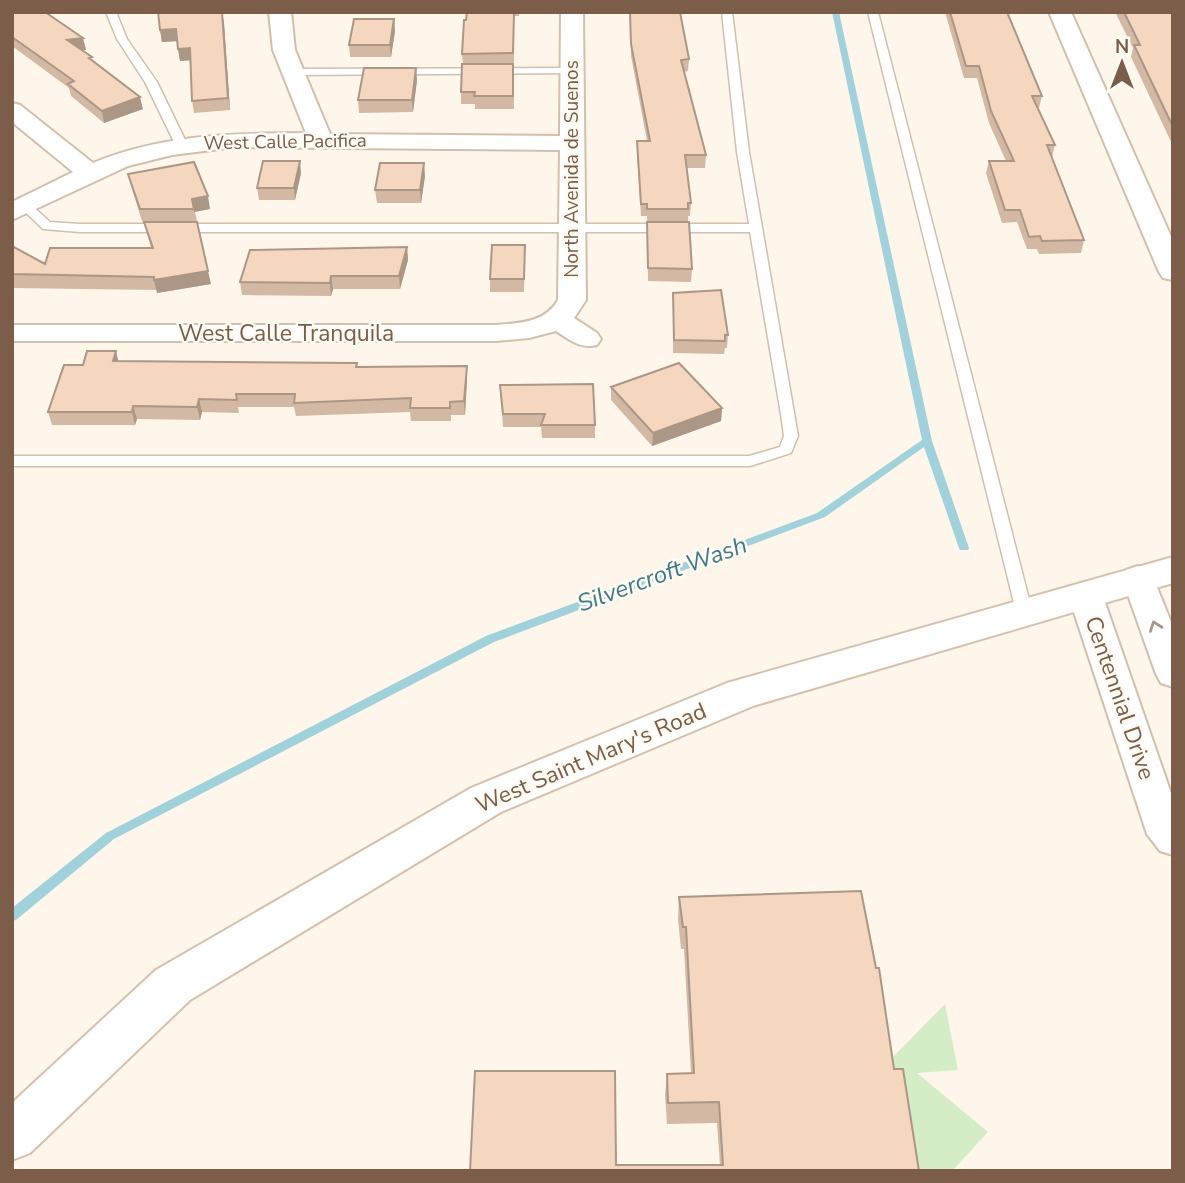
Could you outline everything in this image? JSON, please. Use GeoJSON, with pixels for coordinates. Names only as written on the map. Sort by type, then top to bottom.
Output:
{"type":"FeatureCollection","features":[{"type":"Feature","properties":{"kind":"main road","name":"West Saint Mary's Road"},"geometry":{"type":"LineString","coordinates":[[12,1136],[173,985],[486,800],[741,694],[1155,574]]}},
{"type":"Feature","properties":{"kind":"street"},"geometry":{"type":"LineString","coordinates":[[280,12],[284,50],[321,140]]}},
{"type":"Feature","properties":{"kind":"street","name":"North Avenida de Suenos"},"geometry":{"type":"LineString","coordinates":[[557,319],[568,310],[572,300],[572,12]]}},
{"type":"Feature","properties":{"kind":"street"},"geometry":{"type":"LineString","coordinates":[[1060,12],[1173,272]]}},
{"type":"Feature","properties":{"kind":"street"},"geometry":{"type":"LineString","coordinates":[[12,110],[90,173]]}},
{"type":"Feature","properties":{"kind":"street","name":"West Calle Pacifica"},"geometry":{"type":"LineString","coordinates":[[19,209],[90,173],[133,156],[182,146],[236,140],[570,143]]}},
{"type":"Feature","properties":{"kind":"street"},"geometry":{"type":"LineString","coordinates":[[557,319],[587,339]]}},
{"type":"Feature","properties":{"kind":"street","name":"West Calle Tranquila"},"geometry":{"type":"LineString","coordinates":[[12,333],[496,333],[525,331],[546,326],[557,319]]}},
{"type":"Feature","properties":{"kind":"street"},"geometry":{"type":"LineString","coordinates":[[1155,574],[1173,674]]}},
{"type":"Feature","properties":{"kind":"street","name":"Centennial Drive"},"geometry":{"type":"LineString","coordinates":[[1085,594],[1166,834],[1173,840]]}},
{"type":"Feature","properties":{"kind":"lane"},"geometry":{"type":"LineString","coordinates":[[111,12],[122,39],[151,82],[182,146]]}},
{"type":"Feature","properties":{"kind":"lane"},"geometry":{"type":"LineString","coordinates":[[12,461],[750,461],[786,450],[791,436],[755,228],[727,12]]}},
{"type":"Feature","properties":{"kind":"lane"},"geometry":{"type":"LineString","coordinates":[[873,12],[1024,611]]}},
{"type":"Feature","properties":{"kind":"lane"},"geometry":{"type":"LineString","coordinates":[[293,72],[571,71]]}},
{"type":"Feature","properties":{"kind":"lane"},"geometry":{"type":"LineString","coordinates":[[19,209],[47,226],[80,229],[755,228]]}},
{"type":"Feature","properties":{"kind":"green space"},"geometry":{"type":"Polygon","coordinates":[[[945,1004],[958,1070],[917,1073],[988,1132],[952,1171],[910,1171],[892,1058],[945,1004]]]}},
{"type":"Feature","properties":{"kind":"building"},"geometry":{"type":"Polygon","coordinates":[[[12,12],[45,12],[83,38],[67,40],[140,97],[102,111],[68,84],[74,81],[12,37],[12,12]]]}},
{"type":"Feature","properties":{"kind":"building"},"geometry":{"type":"Polygon","coordinates":[[[158,12],[222,12],[228,98],[192,101],[190,48],[178,49],[176,29],[160,30],[158,12]]]}},
{"type":"Feature","properties":{"kind":"building"},"geometry":{"type":"Polygon","coordinates":[[[467,12],[514,12],[513,53],[462,54],[467,12]]]}},
{"type":"Feature","properties":{"kind":"building"},"geometry":{"type":"Polygon","coordinates":[[[630,12],[680,12],[689,59],[681,60],[706,155],[685,155],[691,203],[688,203],[688,209],[647,209],[647,204],[641,204],[637,141],[650,141],[631,44],[630,12]]]}},
{"type":"Feature","properties":{"kind":"building"},"geometry":{"type":"Polygon","coordinates":[[[950,12],[1007,12],[1042,96],[1032,96],[1055,145],[1047,145],[1084,240],[1042,241],[1040,236],[1029,237],[1020,210],[1005,210],[989,161],[1014,161],[991,111],[979,66],[966,66],[950,12]]]}},
{"type":"Feature","properties":{"kind":"building"},"geometry":{"type":"Polygon","coordinates":[[[1124,12],[1173,12],[1173,127],[1134,45],[1140,45],[1124,12]]]}},
{"type":"Feature","properties":{"kind":"building"},"geometry":{"type":"Polygon","coordinates":[[[354,19],[394,19],[390,45],[349,45],[354,19]]]}},
{"type":"Feature","properties":{"kind":"building"},"geometry":{"type":"Polygon","coordinates":[[[462,64],[513,64],[513,96],[474,96],[475,92],[461,92],[462,64]]]}},
{"type":"Feature","properties":{"kind":"building"},"geometry":{"type":"Polygon","coordinates":[[[364,68],[416,68],[412,100],[358,100],[364,68]]]}},
{"type":"Feature","properties":{"kind":"building"},"geometry":{"type":"Polygon","coordinates":[[[263,161],[300,161],[294,188],[257,188],[263,161]]]}},
{"type":"Feature","properties":{"kind":"building"},"geometry":{"type":"Polygon","coordinates":[[[194,162],[208,196],[192,199],[194,209],[140,209],[128,174],[194,162]]]}},
{"type":"Feature","properties":{"kind":"building"},"geometry":{"type":"Polygon","coordinates":[[[380,163],[424,163],[420,190],[375,190],[380,163]]]}},
{"type":"Feature","properties":{"kind":"building"},"geometry":{"type":"Polygon","coordinates":[[[144,222],[197,222],[208,271],[154,280],[154,277],[12,274],[12,246],[45,264],[50,248],[153,248],[144,222]]]}},
{"type":"Feature","properties":{"kind":"building"},"geometry":{"type":"Polygon","coordinates":[[[647,222],[689,222],[692,269],[648,268],[647,222]]]}},
{"type":"Feature","properties":{"kind":"building"},"geometry":{"type":"Polygon","coordinates":[[[492,245],[525,245],[524,279],[490,279],[492,245]]]}},
{"type":"Feature","properties":{"kind":"building"},"geometry":{"type":"Polygon","coordinates":[[[407,247],[399,276],[331,276],[330,283],[240,282],[250,250],[407,247]]]}},
{"type":"Feature","properties":{"kind":"building"},"geometry":{"type":"Polygon","coordinates":[[[721,290],[728,335],[725,335],[725,341],[674,340],[673,293],[721,290]]]}},
{"type":"Feature","properties":{"kind":"building"},"geometry":{"type":"Polygon","coordinates":[[[87,351],[116,351],[113,361],[357,363],[356,367],[467,366],[464,401],[450,402],[450,408],[410,408],[411,398],[294,403],[295,394],[236,394],[237,400],[199,399],[197,407],[133,406],[132,412],[48,412],[64,365],[83,365],[87,351]]]}},
{"type":"Feature","properties":{"kind":"building"},"geometry":{"type":"Polygon","coordinates":[[[679,363],[722,408],[653,433],[611,387],[679,363]]]}},
{"type":"Feature","properties":{"kind":"building"},"geometry":{"type":"Polygon","coordinates":[[[593,384],[595,425],[541,425],[545,414],[503,414],[500,385],[593,384]]]}},
{"type":"Feature","properties":{"kind":"building"},"geometry":{"type":"Polygon","coordinates":[[[861,891],[876,968],[879,968],[894,1069],[903,1069],[919,1171],[470,1171],[475,1071],[615,1071],[616,1165],[723,1165],[719,1102],[668,1103],[667,1074],[694,1073],[686,927],[683,927],[679,897],[861,891]]]}},
{"type":"Feature","properties":{"kind":"waterway","name":"Silvercroft Wash"},"geometry":{"type":"LineString","coordinates":[[835,12],[927,441]]}},
{"type":"Feature","properties":{"kind":"waterway","name":"Silvercroft Wash"},"geometry":{"type":"LineString","coordinates":[[12,916],[110,836],[490,639],[821,515],[927,441]]}},
{"type":"Feature","properties":{"kind":"waterway"},"geometry":{"type":"LineString","coordinates":[[927,441],[964,548]]}}]}
